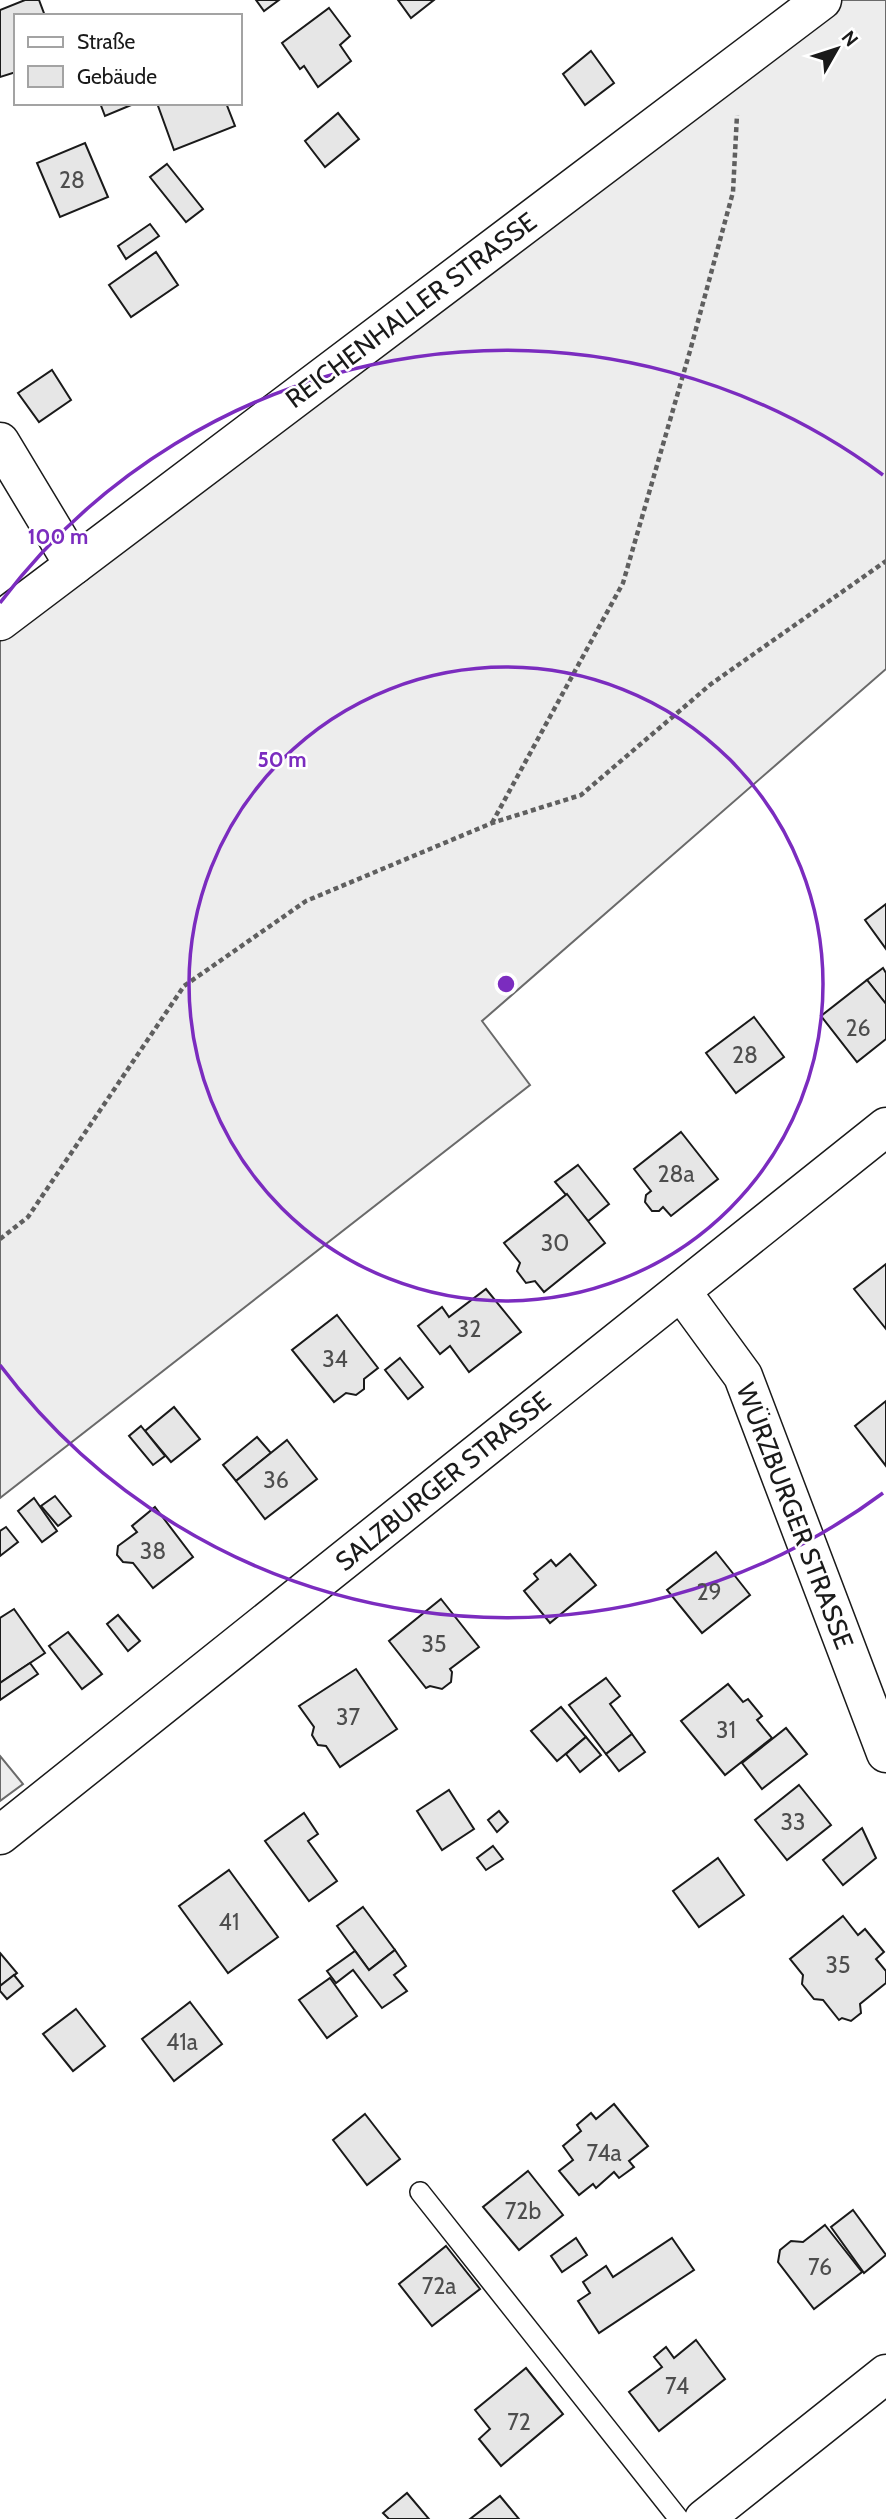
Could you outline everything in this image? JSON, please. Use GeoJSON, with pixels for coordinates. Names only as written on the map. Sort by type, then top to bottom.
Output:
{"type":"FeatureCollection","features":[{"type":"Feature","properties":{"kind":"street","name":"REICHENHALLER STRASSE"},"geometry":{"type":"LineString","coordinates":[[0,621],[822,0]]}},
{"type":"Feature","properties":{"kind":"street"},"geometry":{"type":"LineString","coordinates":[[0,442],[74,565]]}},
{"type":"Feature","properties":{"kind":"street","name":"SALZBURGER STRASSE"},"geometry":{"type":"LineString","coordinates":[[0,1835],[886,1127]]}},
{"type":"Feature","properties":{"kind":"street","name":"WÜRZBURGER STRASSE"},"geometry":{"type":"LineString","coordinates":[[681,1291],[743,1376],[886,1753]]}},
{"type":"Feature","properties":{"kind":"street"},"geometry":{"type":"LineString","coordinates":[[704,2519],[886,2374]]}},
{"type":"Feature","properties":{"kind":"lane"},"geometry":{"type":"LineString","coordinates":[[420,2192],[679,2519]]}},
{"type":"Feature","properties":{"kind":"path"},"geometry":{"type":"LineString","coordinates":[[492,822],[623,583],[733,192],[740,62]]}},
{"type":"Feature","properties":{"kind":"path"},"geometry":{"type":"LineString","coordinates":[[0,1239],[28,1217],[184,986],[306,901],[492,822],[582,794],[711,684],[886,561]]}},
{"type":"Feature","properties":{"kind":"shaded area"},"geometry":{"type":"Polygon","coordinates":[[[806,0],[886,0],[886,669],[482,1021],[530,1085],[0,1498],[0,617],[806,0]]]}},
{"type":"Feature","properties":{"kind":"shaded area"},"geometry":{"type":"Polygon","coordinates":[[[0,1756],[23,1784],[0,1801],[0,1756]]]}},
{"type":"Feature","properties":{"kind":"building"},"geometry":{"type":"Polygon","coordinates":[[[25,0],[39,0],[44,14],[14,14],[14,73],[0,77],[0,10],[25,0]]]}},
{"type":"Feature","properties":{"kind":"building"},"geometry":{"type":"Polygon","coordinates":[[[256,0],[279,0],[264,11],[256,0]]]}},
{"type":"Feature","properties":{"kind":"building"},"geometry":{"type":"Polygon","coordinates":[[[398,0],[434,0],[411,18],[398,0]]]}},
{"type":"Feature","properties":{"kind":"building"},"geometry":{"type":"Polygon","coordinates":[[[329,8],[350,36],[340,45],[351,61],[318,87],[304,66],[300,69],[282,43],[329,8]]]}},
{"type":"Feature","properties":{"kind":"building"},"geometry":{"type":"Polygon","coordinates":[[[591,51],[614,83],[585,105],[563,74],[591,51]]]}},
{"type":"Feature","properties":{"kind":"building"},"geometry":{"type":"Polygon","coordinates":[[[101,105],[131,105],[105,116],[101,105]]]}},
{"type":"Feature","properties":{"kind":"building"},"geometry":{"type":"Polygon","coordinates":[[[158,105],[227,105],[235,126],[174,150],[158,105]]]}},
{"type":"Feature","properties":{"kind":"building"},"geometry":{"type":"Polygon","coordinates":[[[338,113],[359,139],[325,167],[305,141],[338,113]]]}},
{"type":"Feature","properties":{"kind":"building"},"geometry":{"type":"Polygon","coordinates":[[[85,143],[108,197],[60,217],[37,163],[85,143]]]}},
{"type":"Feature","properties":{"kind":"building"},"geometry":{"type":"Polygon","coordinates":[[[167,164],[203,209],[186,222],[150,177],[167,164]]]}},
{"type":"Feature","properties":{"kind":"building"},"geometry":{"type":"Polygon","coordinates":[[[150,224],[159,236],[126,259],[118,246],[150,224]]]}},
{"type":"Feature","properties":{"kind":"building"},"geometry":{"type":"Polygon","coordinates":[[[156,252],[178,285],[131,317],[109,285],[156,252]]]}},
{"type":"Feature","properties":{"kind":"building"},"geometry":{"type":"Polygon","coordinates":[[[52,370],[71,400],[39,422],[18,393],[52,370]]]}},
{"type":"Feature","properties":{"kind":"building"},"geometry":{"type":"Polygon","coordinates":[[[886,904],[886,949],[865,920],[886,904]]]}},
{"type":"Feature","properties":{"kind":"building"},"geometry":{"type":"Polygon","coordinates":[[[883,968],[886,973],[886,1004],[867,980],[883,968]]]}},
{"type":"Feature","properties":{"kind":"building"},"geometry":{"type":"Polygon","coordinates":[[[867,980],[886,1004],[886,1039],[857,1062],[821,1016],[867,980]]]}},
{"type":"Feature","properties":{"kind":"building"},"geometry":{"type":"Polygon","coordinates":[[[754,1017],[784,1057],[736,1093],[706,1053],[754,1017]]]}},
{"type":"Feature","properties":{"kind":"building"},"geometry":{"type":"Polygon","coordinates":[[[681,1132],[718,1179],[671,1216],[663,1207],[659,1211],[652,1211],[645,1202],[646,1195],[651,1191],[634,1169],[681,1132]]]}},
{"type":"Feature","properties":{"kind":"building"},"geometry":{"type":"Polygon","coordinates":[[[578,1165],[609,1204],[588,1221],[555,1182],[578,1165]]]}},
{"type":"Feature","properties":{"kind":"building"},"geometry":{"type":"Polygon","coordinates":[[[567,1194],[605,1243],[544,1292],[535,1281],[526,1283],[517,1271],[520,1263],[504,1243],[567,1194]]]}},
{"type":"Feature","properties":{"kind":"building"},"geometry":{"type":"Polygon","coordinates":[[[886,1264],[886,1329],[854,1289],[886,1264]]]}},
{"type":"Feature","properties":{"kind":"building"},"geometry":{"type":"Polygon","coordinates":[[[486,1289],[521,1332],[469,1372],[450,1346],[440,1354],[418,1326],[442,1307],[449,1317],[486,1289]]]}},
{"type":"Feature","properties":{"kind":"building"},"geometry":{"type":"Polygon","coordinates":[[[337,1315],[378,1368],[364,1379],[364,1389],[356,1395],[346,1393],[334,1402],[292,1350],[337,1315]]]}},
{"type":"Feature","properties":{"kind":"building"},"geometry":{"type":"Polygon","coordinates":[[[400,1358],[423,1387],[408,1399],[385,1370],[400,1358]]]}},
{"type":"Feature","properties":{"kind":"building"},"geometry":{"type":"Polygon","coordinates":[[[886,1401],[886,1466],[855,1426],[886,1401]]]}},
{"type":"Feature","properties":{"kind":"building"},"geometry":{"type":"Polygon","coordinates":[[[174,1407],[200,1439],[171,1462],[145,1431],[174,1407]]]}},
{"type":"Feature","properties":{"kind":"building"},"geometry":{"type":"Polygon","coordinates":[[[141,1426],[165,1456],[153,1465],[129,1436],[141,1426]]]}},
{"type":"Feature","properties":{"kind":"building"},"geometry":{"type":"Polygon","coordinates":[[[257,1437],[271,1453],[236,1481],[223,1465],[257,1437]]]}},
{"type":"Feature","properties":{"kind":"building"},"geometry":{"type":"Polygon","coordinates":[[[287,1440],[317,1479],[265,1519],[236,1481],[287,1440]]]}},
{"type":"Feature","properties":{"kind":"building"},"geometry":{"type":"Polygon","coordinates":[[[55,1496],[71,1516],[58,1526],[41,1506],[55,1496]]]}},
{"type":"Feature","properties":{"kind":"building"},"geometry":{"type":"Polygon","coordinates":[[[34,1498],[57,1531],[42,1542],[18,1511],[34,1498]]]}},
{"type":"Feature","properties":{"kind":"building"},"geometry":{"type":"Polygon","coordinates":[[[155,1507],[193,1557],[153,1588],[133,1563],[123,1562],[117,1555],[118,1546],[137,1532],[132,1526],[155,1507]]]}},
{"type":"Feature","properties":{"kind":"building"},"geometry":{"type":"Polygon","coordinates":[[[6,1527],[18,1542],[0,1556],[0,1531],[6,1527]]]}},
{"type":"Feature","properties":{"kind":"building"},"geometry":{"type":"Polygon","coordinates":[[[716,1552],[750,1595],[702,1633],[667,1590],[716,1552]]]}},
{"type":"Feature","properties":{"kind":"building"},"geometry":{"type":"Polygon","coordinates":[[[570,1554],[596,1585],[550,1623],[524,1591],[538,1579],[534,1574],[551,1560],[556,1566],[570,1554]]]}},
{"type":"Feature","properties":{"kind":"building"},"geometry":{"type":"Polygon","coordinates":[[[441,1599],[479,1647],[450,1669],[451,1682],[442,1689],[430,1686],[426,1688],[389,1641],[441,1599]]]}},
{"type":"Feature","properties":{"kind":"building"},"geometry":{"type":"Polygon","coordinates":[[[14,1609],[45,1653],[0,1683],[0,1618],[14,1609]]]}},
{"type":"Feature","properties":{"kind":"building"},"geometry":{"type":"Polygon","coordinates":[[[118,1615],[140,1641],[128,1651],[107,1624],[118,1615]]]}},
{"type":"Feature","properties":{"kind":"building"},"geometry":{"type":"Polygon","coordinates":[[[68,1632],[102,1674],[82,1689],[49,1646],[68,1632]]]}},
{"type":"Feature","properties":{"kind":"building"},"geometry":{"type":"Polygon","coordinates":[[[30,1663],[38,1674],[0,1700],[0,1683],[30,1663]]]}},
{"type":"Feature","properties":{"kind":"building"},"geometry":{"type":"Polygon","coordinates":[[[356,1669],[397,1729],[340,1767],[326,1746],[318,1745],[312,1735],[314,1727],[299,1706],[356,1669]]]}},
{"type":"Feature","properties":{"kind":"building"},"geometry":{"type":"Polygon","coordinates":[[[606,1678],[620,1696],[610,1704],[632,1734],[606,1754],[569,1705],[606,1678]]]}},
{"type":"Feature","properties":{"kind":"building"},"geometry":{"type":"Polygon","coordinates":[[[728,1684],[743,1702],[748,1699],[762,1716],[757,1720],[772,1738],[725,1775],[681,1721],[728,1684]]]}},
{"type":"Feature","properties":{"kind":"building"},"geometry":{"type":"Polygon","coordinates":[[[561,1707],[586,1737],[557,1761],[531,1731],[561,1707]]]}},
{"type":"Feature","properties":{"kind":"building"},"geometry":{"type":"Polygon","coordinates":[[[786,1728],[807,1754],[762,1789],[742,1763],[786,1728]]]}},
{"type":"Feature","properties":{"kind":"building"},"geometry":{"type":"Polygon","coordinates":[[[632,1734],[645,1752],[619,1771],[606,1754],[632,1734]]]}},
{"type":"Feature","properties":{"kind":"building"},"geometry":{"type":"Polygon","coordinates":[[[586,1737],[601,1755],[580,1772],[566,1754],[586,1737]]]}},
{"type":"Feature","properties":{"kind":"building"},"geometry":{"type":"Polygon","coordinates":[[[799,1785],[831,1825],[787,1860],[755,1820],[799,1785]]]}},
{"type":"Feature","properties":{"kind":"building"},"geometry":{"type":"Polygon","coordinates":[[[449,1790],[474,1829],[442,1850],[417,1811],[449,1790]]]}},
{"type":"Feature","properties":{"kind":"building"},"geometry":{"type":"Polygon","coordinates":[[[499,1811],[508,1822],[497,1832],[488,1820],[499,1811]]]}},
{"type":"Feature","properties":{"kind":"building"},"geometry":{"type":"Polygon","coordinates":[[[304,1813],[318,1834],[308,1841],[337,1881],[309,1901],[265,1841],[304,1813]]]}},
{"type":"Feature","properties":{"kind":"building"},"geometry":{"type":"Polygon","coordinates":[[[862,1828],[876,1858],[843,1885],[823,1860],[862,1828]]]}},
{"type":"Feature","properties":{"kind":"building"},"geometry":{"type":"Polygon","coordinates":[[[493,1846],[503,1859],[486,1870],[477,1858],[493,1846]]]}},
{"type":"Feature","properties":{"kind":"building"},"geometry":{"type":"Polygon","coordinates":[[[718,1858],[744,1895],[699,1927],[673,1891],[718,1858]]]}},
{"type":"Feature","properties":{"kind":"building"},"geometry":{"type":"Polygon","coordinates":[[[229,1870],[278,1937],[228,1973],[179,1906],[229,1870]]]}},
{"type":"Feature","properties":{"kind":"building"},"geometry":{"type":"Polygon","coordinates":[[[363,1907],[395,1950],[369,1970],[337,1926],[363,1907]]]}},
{"type":"Feature","properties":{"kind":"building"},"geometry":{"type":"Polygon","coordinates":[[[843,1916],[858,1935],[865,1929],[884,1952],[876,1959],[886,1971],[886,1983],[860,2004],[861,2013],[851,2021],[842,2018],[839,2020],[823,2000],[814,1999],[802,1984],[803,1975],[790,1959],[843,1916]]]}},
{"type":"Feature","properties":{"kind":"building"},"geometry":{"type":"Polygon","coordinates":[[[395,1950],[406,1966],[394,1975],[407,1991],[382,2008],[353,1970],[336,1983],[327,1971],[355,1951],[369,1970],[395,1950]]]}},
{"type":"Feature","properties":{"kind":"building"},"geometry":{"type":"Polygon","coordinates":[[[0,1953],[17,1973],[0,1986],[0,1953]]]}},
{"type":"Feature","properties":{"kind":"building"},"geometry":{"type":"Polygon","coordinates":[[[14,1975],[23,1986],[7,1999],[0,1991],[0,1986],[14,1975]]]}},
{"type":"Feature","properties":{"kind":"building"},"geometry":{"type":"Polygon","coordinates":[[[330,1978],[357,2016],[327,2038],[299,2000],[330,1978]]]}},
{"type":"Feature","properties":{"kind":"building"},"geometry":{"type":"Polygon","coordinates":[[[190,2002],[222,2044],[174,2081],[142,2039],[190,2002]]]}},
{"type":"Feature","properties":{"kind":"building"},"geometry":{"type":"Polygon","coordinates":[[[76,2009],[105,2046],[73,2071],[43,2034],[76,2009]]]}},
{"type":"Feature","properties":{"kind":"building"},"geometry":{"type":"Polygon","coordinates":[[[614,2104],[648,2146],[629,2161],[634,2167],[619,2178],[614,2172],[596,2188],[593,2184],[579,2195],[559,2171],[573,2160],[563,2146],[581,2131],[577,2125],[591,2113],[596,2119],[614,2104]]]}},
{"type":"Feature","properties":{"kind":"building"},"geometry":{"type":"Polygon","coordinates":[[[365,2114],[400,2159],[367,2185],[333,2140],[365,2114]]]}},
{"type":"Feature","properties":{"kind":"building"},"geometry":{"type":"Polygon","coordinates":[[[528,2171],[563,2215],[519,2250],[483,2207],[528,2171]]]}},
{"type":"Feature","properties":{"kind":"building"},"geometry":{"type":"Polygon","coordinates":[[[853,2210],[886,2255],[864,2273],[831,2227],[853,2210]]]}},
{"type":"Feature","properties":{"kind":"building"},"geometry":{"type":"Polygon","coordinates":[[[825,2225],[862,2272],[814,2309],[778,2262],[780,2250],[791,2241],[803,2242],[825,2225]]]}},
{"type":"Feature","properties":{"kind":"building"},"geometry":{"type":"Polygon","coordinates":[[[576,2238],[587,2255],[562,2272],[551,2256],[576,2238]]]}},
{"type":"Feature","properties":{"kind":"building"},"geometry":{"type":"Polygon","coordinates":[[[672,2238],[694,2270],[599,2333],[578,2301],[590,2293],[583,2282],[606,2266],[613,2277],[672,2238]]]}},
{"type":"Feature","properties":{"kind":"building"},"geometry":{"type":"Polygon","coordinates":[[[446,2246],[480,2289],[432,2326],[399,2284],[446,2246]]]}},
{"type":"Feature","properties":{"kind":"building"},"geometry":{"type":"Polygon","coordinates":[[[696,2340],[725,2379],[659,2431],[629,2392],[662,2367],[654,2357],[666,2347],[674,2358],[696,2340]]]}},
{"type":"Feature","properties":{"kind":"building"},"geometry":{"type":"Polygon","coordinates":[[[526,2368],[563,2414],[501,2466],[479,2439],[490,2429],[475,2410],[526,2368]]]}},
{"type":"Feature","properties":{"kind":"building"},"geometry":{"type":"Polygon","coordinates":[[[407,2493],[429,2519],[389,2519],[383,2513],[407,2493]]]}},
{"type":"Feature","properties":{"kind":"building"},"geometry":{"type":"Polygon","coordinates":[[[500,2496],[519,2519],[470,2519],[500,2496]]]}}]}
